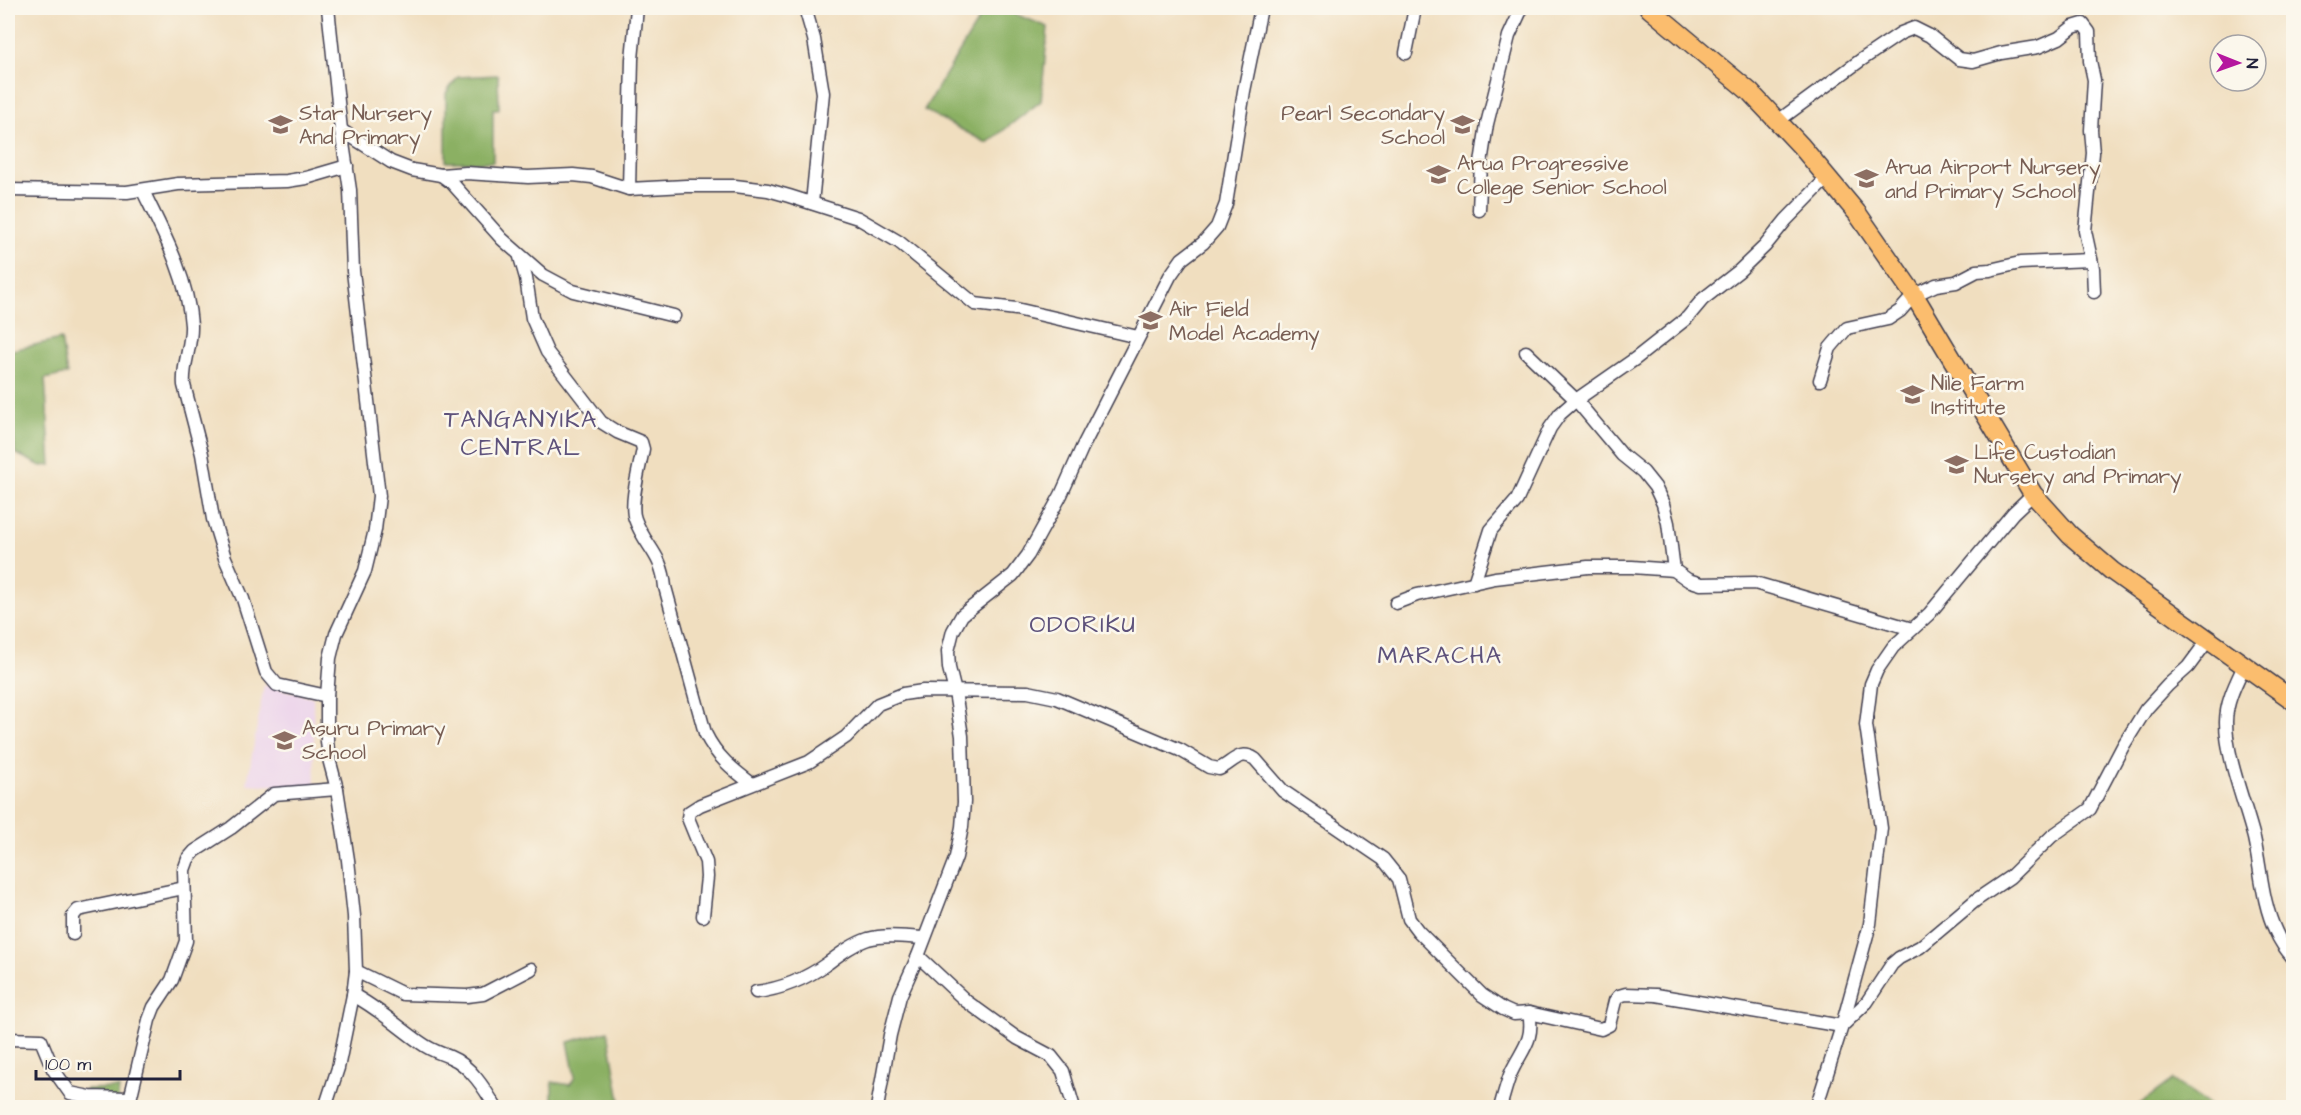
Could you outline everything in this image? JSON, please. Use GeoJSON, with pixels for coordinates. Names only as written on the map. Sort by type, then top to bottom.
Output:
{"type":"FeatureCollection","features":[{"type":"Feature","properties":{"kind":"main road"},"geometry":{"type":"LineString","coordinates":[[1649,8],[1750,92],[1828,177],[1881,245],[1914,295],[2033,494],[2088,552],[2294,701]]}},
{"type":"Feature","properties":{"kind":"street"},"geometry":{"type":"LineString","coordinates":[[325,1107],[338,1068],[356,971],[350,882],[337,789],[329,759],[327,696],[333,645],[365,571],[374,538],[379,504],[378,476],[353,271],[350,190],[328,8]]}},
{"type":"Feature","properties":{"kind":"street"},"geometry":{"type":"LineString","coordinates":[[629,189],[632,59],[637,8]]}},
{"type":"Feature","properties":{"kind":"street"},"geometry":{"type":"LineString","coordinates":[[805,8],[814,39],[823,93],[812,203]]}},
{"type":"Feature","properties":{"kind":"street"},"geometry":{"type":"LineString","coordinates":[[878,1107],[890,1035],[900,996],[956,857],[962,827],[964,766],[948,651],[953,632],[962,615],[1013,576],[1028,555],[1061,495],[1082,448],[1170,276],[1182,259],[1203,243],[1217,226],[1226,204],[1244,91],[1262,8]]}},
{"type":"Feature","properties":{"kind":"street"},"geometry":{"type":"LineString","coordinates":[[1406,53],[1415,8]]}},
{"type":"Feature","properties":{"kind":"street"},"geometry":{"type":"LineString","coordinates":[[1479,210],[1481,163],[1487,124],[1509,36],[1522,8]]}},
{"type":"Feature","properties":{"kind":"street"},"geometry":{"type":"LineString","coordinates":[[1778,121],[1861,60],[1901,33],[1914,28],[1930,36],[1959,59],[1973,61],[2001,53],[2038,47],[2059,38],[2073,27],[2083,24],[2089,32],[2090,61],[2095,85],[2091,130],[2093,153],[2085,231],[2094,292]]}},
{"type":"Feature","properties":{"kind":"street"},"geometry":{"type":"LineString","coordinates":[[341,130],[391,162],[412,170],[441,175],[466,173],[528,177],[573,175],[592,177],[629,189],[735,186],[768,190],[858,218],[900,242],[975,304],[1016,309],[1138,337]]}},
{"type":"Feature","properties":{"kind":"street"},"geometry":{"type":"LineString","coordinates":[[8,190],[143,191],[178,184],[287,181],[347,166]]}},
{"type":"Feature","properties":{"kind":"street"},"geometry":{"type":"LineString","coordinates":[[441,175],[452,183],[479,216],[520,257],[543,275],[573,291],[674,316]]}},
{"type":"Feature","properties":{"kind":"street"},"geometry":{"type":"LineString","coordinates":[[1474,583],[1491,530],[1517,500],[1550,428],[1560,414],[1687,318],[1702,299],[1739,271],[1765,246],[1786,220],[1828,177]]}},
{"type":"Feature","properties":{"kind":"street"},"geometry":{"type":"LineString","coordinates":[[143,191],[171,248],[179,270],[191,327],[183,374],[184,385],[202,454],[213,519],[225,558],[243,599],[266,672],[278,685],[327,696]]}},
{"type":"Feature","properties":{"kind":"street"},"geometry":{"type":"LineString","coordinates":[[520,257],[526,278],[532,318],[547,352],[601,422],[641,442],[643,449],[633,506],[634,519],[664,572],[665,587],[705,734],[711,747],[723,761],[752,784]]}},
{"type":"Feature","properties":{"kind":"street"},"geometry":{"type":"LineString","coordinates":[[1820,380],[1830,348],[1847,328],[1888,319],[1900,311],[1914,295],[1936,285],[1956,282],[1977,271],[2020,263],[2091,260]]}},
{"type":"Feature","properties":{"kind":"street"},"geometry":{"type":"LineString","coordinates":[[1526,352],[1576,400],[1622,455],[1643,472],[1655,487],[1664,504],[1674,570]]}},
{"type":"Feature","properties":{"kind":"street"},"geometry":{"type":"LineString","coordinates":[[1816,1107],[1842,1026],[1870,924],[1881,828],[1866,725],[1870,690],[1877,669],[1893,647],[1929,614],[2013,513],[2033,494]]}},
{"type":"Feature","properties":{"kind":"street"},"geometry":{"type":"LineString","coordinates":[[1396,603],[1417,595],[1516,575],[1588,567],[1632,567],[1674,570],[1688,580],[1701,584],[1755,583],[1912,629]]}},
{"type":"Feature","properties":{"kind":"street"},"geometry":{"type":"LineString","coordinates":[[1842,1026],[1867,1002],[1892,964],[1920,947],[1976,900],[2010,877],[2052,836],[2090,809],[2123,746],[2146,709],[2188,667],[2208,640]]}},
{"type":"Feature","properties":{"kind":"street"},"geometry":{"type":"LineString","coordinates":[[2244,666],[2233,689],[2227,712],[2227,731],[2267,904],[2276,932],[2294,959]]}},
{"type":"Feature","properties":{"kind":"street"},"geometry":{"type":"LineString","coordinates":[[703,916],[707,878],[706,862],[688,814],[700,805],[809,762],[846,737],[878,704],[887,700],[923,691],[1028,692],[1057,698],[1180,750],[1213,768],[1225,766],[1239,755],[1250,756],[1283,791],[1383,859],[1399,879],[1409,919],[1418,931],[1482,995],[1509,1012],[1529,1013],[1601,1029],[1610,1025],[1615,1001],[1619,996],[1634,994],[1700,1002],[1842,1026]]}},
{"type":"Feature","properties":{"kind":"street"},"geometry":{"type":"LineString","coordinates":[[8,1039],[44,1042],[53,1069],[70,1093],[129,1103],[149,1020],[154,1006],[172,980],[186,941],[184,870],[188,859],[195,851],[242,819],[267,798],[282,792],[337,789]]}},
{"type":"Feature","properties":{"kind":"street"},"geometry":{"type":"LineString","coordinates":[[73,934],[73,916],[78,910],[184,888]]}},
{"type":"Feature","properties":{"kind":"street"},"geometry":{"type":"LineString","coordinates":[[756,992],[773,990],[816,971],[840,953],[868,939],[890,936],[923,938]]}},
{"type":"Feature","properties":{"kind":"street"},"geometry":{"type":"LineString","coordinates":[[918,956],[966,1002],[1017,1038],[1051,1056],[1062,1071],[1074,1107]]}},
{"type":"Feature","properties":{"kind":"street"},"geometry":{"type":"LineString","coordinates":[[356,971],[404,994],[467,996],[483,994],[531,969]]}},
{"type":"Feature","properties":{"kind":"street"},"geometry":{"type":"LineString","coordinates":[[353,995],[375,1007],[433,1052],[459,1062],[471,1072],[496,1107]]}},
{"type":"Feature","properties":{"kind":"street"},"geometry":{"type":"LineString","coordinates":[[1500,1107],[1510,1074],[1529,1042],[1531,1031],[1529,1013]]}},
{"type":"Feature","properties":{"kind":"shaded area","name":"Asuru Primary School"},"geometry":{"type":"Polygon","coordinates":[[[264,685],[313,697],[315,788],[247,784],[264,685]]]}},
{"type":"Feature","properties":{"kind":"green space"},"geometry":{"type":"Polygon","coordinates":[[[986,8],[1000,8],[1048,27],[1041,101],[987,143],[924,110],[986,8]]]}},
{"type":"Feature","properties":{"kind":"green space"},"geometry":{"type":"Polygon","coordinates":[[[498,75],[499,109],[493,109],[493,162],[446,162],[446,93],[458,77],[498,75]]]}},
{"type":"Feature","properties":{"kind":"green space"},"geometry":{"type":"Polygon","coordinates":[[[61,339],[67,374],[45,379],[51,465],[41,466],[15,453],[8,351],[61,339]]]}},
{"type":"Feature","properties":{"kind":"green space"},"geometry":{"type":"Polygon","coordinates":[[[608,1031],[621,1107],[556,1107],[552,1097],[552,1082],[570,1085],[575,1077],[568,1042],[608,1031]]]}},
{"type":"Feature","properties":{"kind":"green space"},"geometry":{"type":"Polygon","coordinates":[[[2172,1080],[2212,1107],[2136,1107],[2172,1080]]]}},
{"type":"Feature","properties":{"kind":"green space"},"geometry":{"type":"Polygon","coordinates":[[[119,1088],[117,1107],[82,1108],[86,1089],[119,1088]]]}},
{"type":"Feature","properties":{"kind":"place","name":"Star Nursery And Primary"},"geometry":{"type":"Point","coordinates":[281,125]}},
{"type":"Feature","properties":{"kind":"place","name":"Pearl Secondary School"},"geometry":{"type":"Point","coordinates":[1463,125]}},
{"type":"Feature","properties":{"kind":"place","name":"Arua Progressive College Senior School"},"geometry":{"type":"Point","coordinates":[1439,175]}},
{"type":"Feature","properties":{"kind":"place","name":"Arua Airport Nursery and Primary School"},"geometry":{"type":"Point","coordinates":[1867,179]}},
{"type":"Feature","properties":{"kind":"place","name":"Air Field Model Academy"},"geometry":{"type":"Point","coordinates":[1151,321]}},
{"type":"Feature","properties":{"kind":"place","name":"Nile Farm Institute"},"geometry":{"type":"Point","coordinates":[1913,395]}},
{"type":"Feature","properties":{"kind":"place","name":"Life Custodian Nursery and Primary"},"geometry":{"type":"Point","coordinates":[1956,464]}},
{"type":"Feature","properties":{"kind":"place","name":"Asuru Primary School"},"geometry":{"type":"Point","coordinates":[284,740]}},
{"type":"Feature","properties":{"kind":"district","name":"TANGANYIKA CENTRAL"},"geometry":{"type":"Point","coordinates":[521,433]}},
{"type":"Feature","properties":{"kind":"district","name":"ODORIKU"},"geometry":{"type":"Point","coordinates":[1083,624]}},
{"type":"Feature","properties":{"kind":"district","name":"MARACHA"},"geometry":{"type":"Point","coordinates":[1440,655]}}]}
